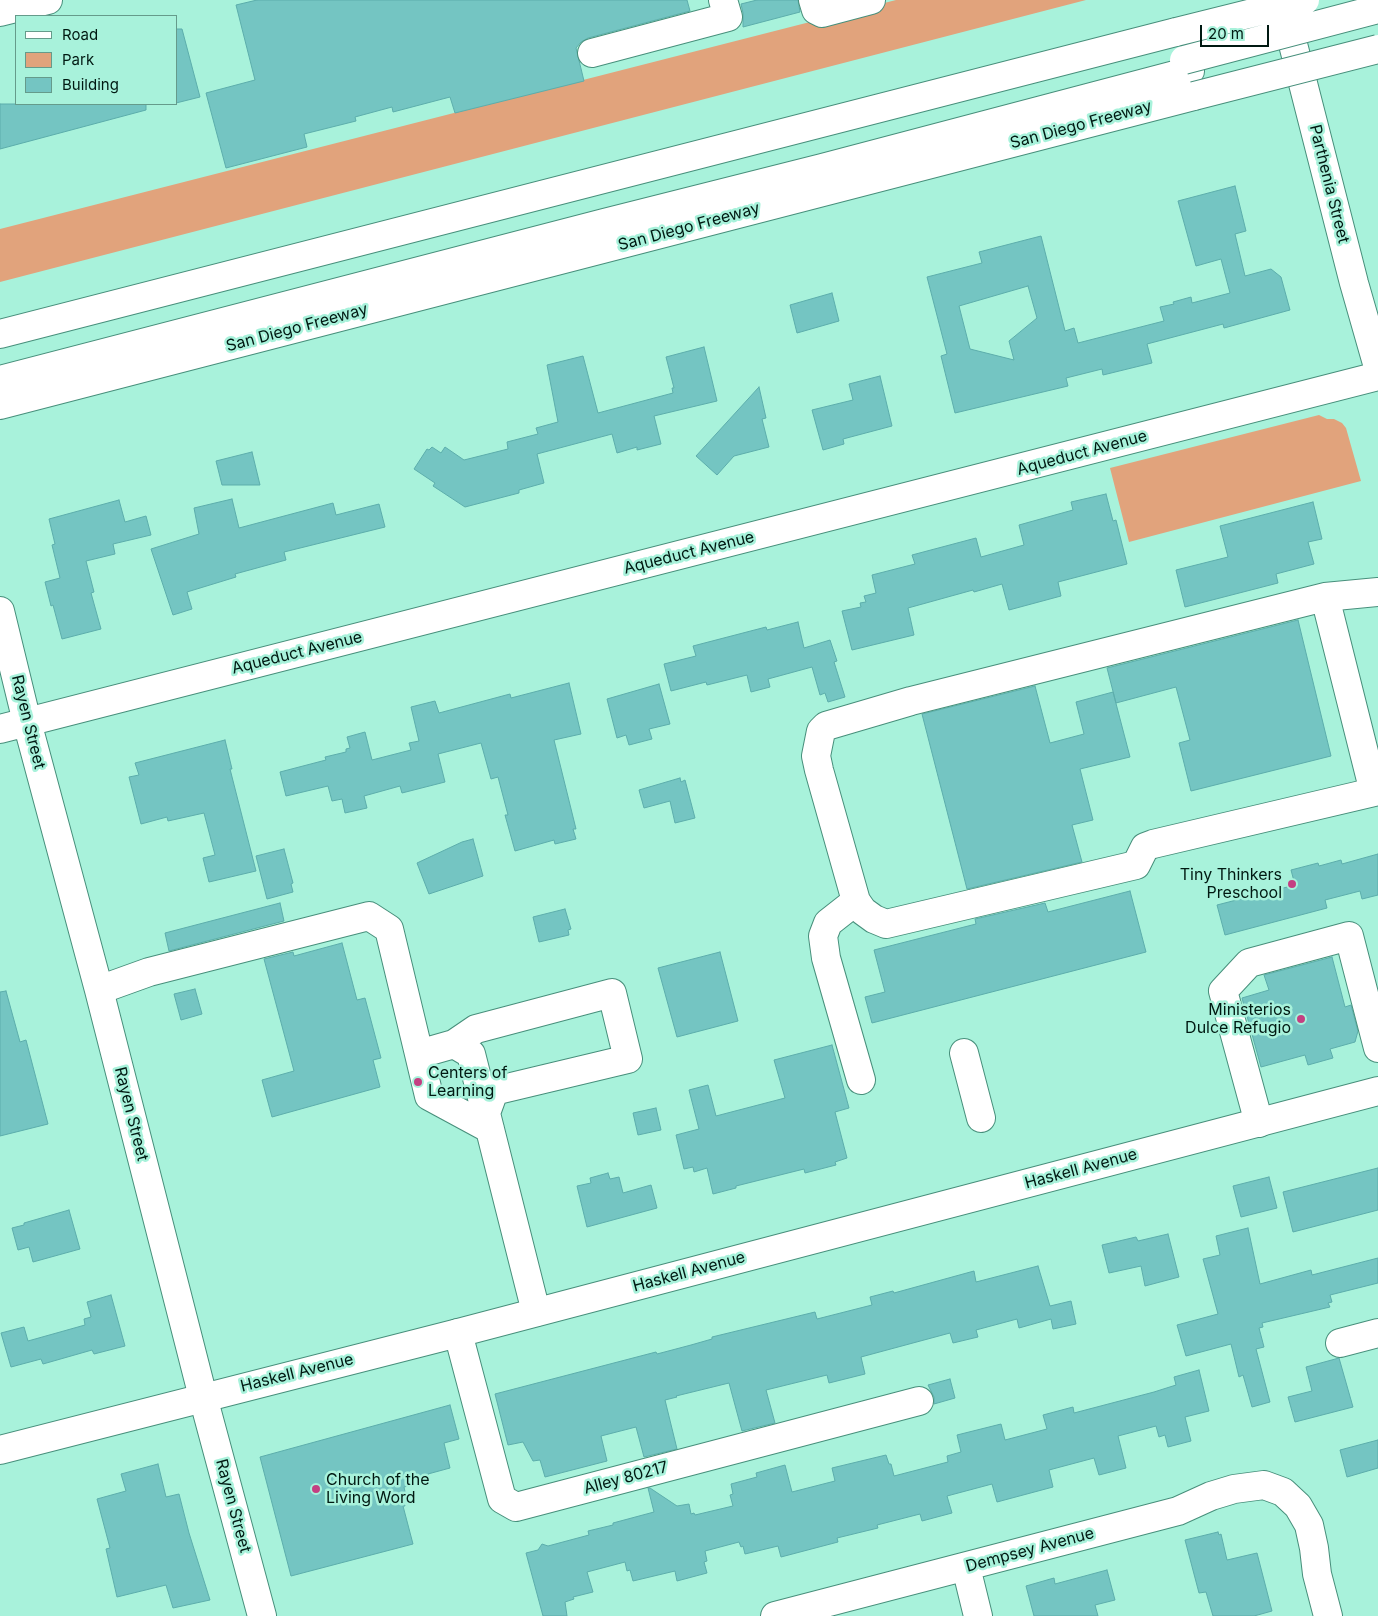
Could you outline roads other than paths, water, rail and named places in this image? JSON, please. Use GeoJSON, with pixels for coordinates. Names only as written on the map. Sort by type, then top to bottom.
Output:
{"type":"FeatureCollection","features":[{"type":"Feature","properties":{"kind":"main road"},"geometry":{"type":"LineString","coordinates":[[0,12],[48,0]]}},
{"type":"Feature","properties":{"kind":"main road"},"geometry":{"type":"LineString","coordinates":[[592,53],[728,17],[723,0]]}},
{"type":"Feature","properties":{"kind":"main road"},"geometry":{"type":"LineString","coordinates":[[814,0],[816,10],[822,13],[871,0]]}},
{"type":"Feature","properties":{"kind":"main road","name":"Parthenia Street"},"geometry":{"type":"LineString","coordinates":[[1282,0],[1352,274],[1378,367]]}},
{"type":"Feature","properties":{"kind":"main road"},"geometry":{"type":"LineString","coordinates":[[0,334],[1306,0]]}},
{"type":"Feature","properties":{"kind":"main road"},"geometry":{"type":"LineString","coordinates":[[0,365],[482,243],[1189,76],[1378,9]]}},
{"type":"Feature","properties":{"kind":"main road"},"geometry":{"type":"LineString","coordinates":[[0,380],[604,223],[1189,76],[1378,23]]}},
{"type":"Feature","properties":{"kind":"main road","name":"San Diego Freeway"},"geometry":{"type":"LineString","coordinates":[[0,405],[1189,76],[1378,49]]}},
{"type":"Feature","properties":{"kind":"main road","name":"Aqueduct Avenue"},"geometry":{"type":"LineString","coordinates":[[0,729],[1378,376]]}},
{"type":"Feature","properties":{"kind":"main road"},"geometry":{"type":"LineString","coordinates":[[1325,597],[1376,791],[1153,844],[1146,847],[1136,865],[899,922],[886,924],[874,919],[863,911],[856,902],[816,756],[821,731],[826,726],[911,701],[1325,597],[1378,592]]}},
{"type":"Feature","properties":{"kind":"main road","name":"Rayen Street"},"geometry":{"type":"LineString","coordinates":[[0,611],[27,722],[99,990],[203,1397],[262,1616]]}},
{"type":"Feature","properties":{"kind":"main road"},"geometry":{"type":"LineString","coordinates":[[856,902],[828,923],[824,936],[826,958],[861,1080]]}},
{"type":"Feature","properties":{"kind":"main road"},"geometry":{"type":"LineString","coordinates":[[99,990],[149,972],[368,916],[390,929],[430,1096],[488,1121]]}},
{"type":"Feature","properties":{"kind":"main road"},"geometry":{"type":"LineString","coordinates":[[1259,1123],[1223,991],[1248,963],[1349,936],[1378,1048]]}},
{"type":"Feature","properties":{"kind":"main road"},"geometry":{"type":"LineString","coordinates":[[419,1054],[454,1044],[476,1029],[612,993],[628,1059],[494,1091],[488,1121]]}},
{"type":"Feature","properties":{"kind":"main road"},"geometry":{"type":"LineString","coordinates":[[454,1044],[471,1054],[536,1312]]}},
{"type":"Feature","properties":{"kind":"main road"},"geometry":{"type":"LineString","coordinates":[[964,1053],[981,1118]]}},
{"type":"Feature","properties":{"kind":"main road","name":"Haskell Avenue"},"geometry":{"type":"LineString","coordinates":[[0,1450],[536,1312],[1378,1091]]}},
{"type":"Feature","properties":{"kind":"main road","name":"Alley 80217"},"geometry":{"type":"LineString","coordinates":[[458,1332],[502,1499],[516,1507],[919,1401]]}},
{"type":"Feature","properties":{"kind":"main road"},"geometry":{"type":"LineString","coordinates":[[1340,1343],[1378,1333]]}},
{"type":"Feature","properties":{"kind":"main road","name":"Dempsey Avenue"},"geometry":{"type":"LineString","coordinates":[[776,1616],[1178,1511],[1211,1496],[1234,1489],[1264,1485],[1283,1492],[1298,1506],[1309,1525],[1317,1574],[1328,1616]]}},
{"type":"Feature","properties":{"kind":"main road"},"geometry":{"type":"LineString","coordinates":[[966,1567],[978,1616]]}},
{"type":"Feature","properties":{"kind":"place","name":"Tiny Thinkers Preschool"},"geometry":{"type":"Point","coordinates":[1292,884]}},
{"type":"Feature","properties":{"kind":"place","name":"Ministerios Dulce Refugio"},"geometry":{"type":"Point","coordinates":[1301,1019]}},
{"type":"Feature","properties":{"kind":"place","name":"Centers of Learning"},"geometry":{"type":"Point","coordinates":[418,1082]}},
{"type":"Feature","properties":{"kind":"place","name":"Church of the Living Word"},"geometry":{"type":"Point","coordinates":[316,1489]}}]}
